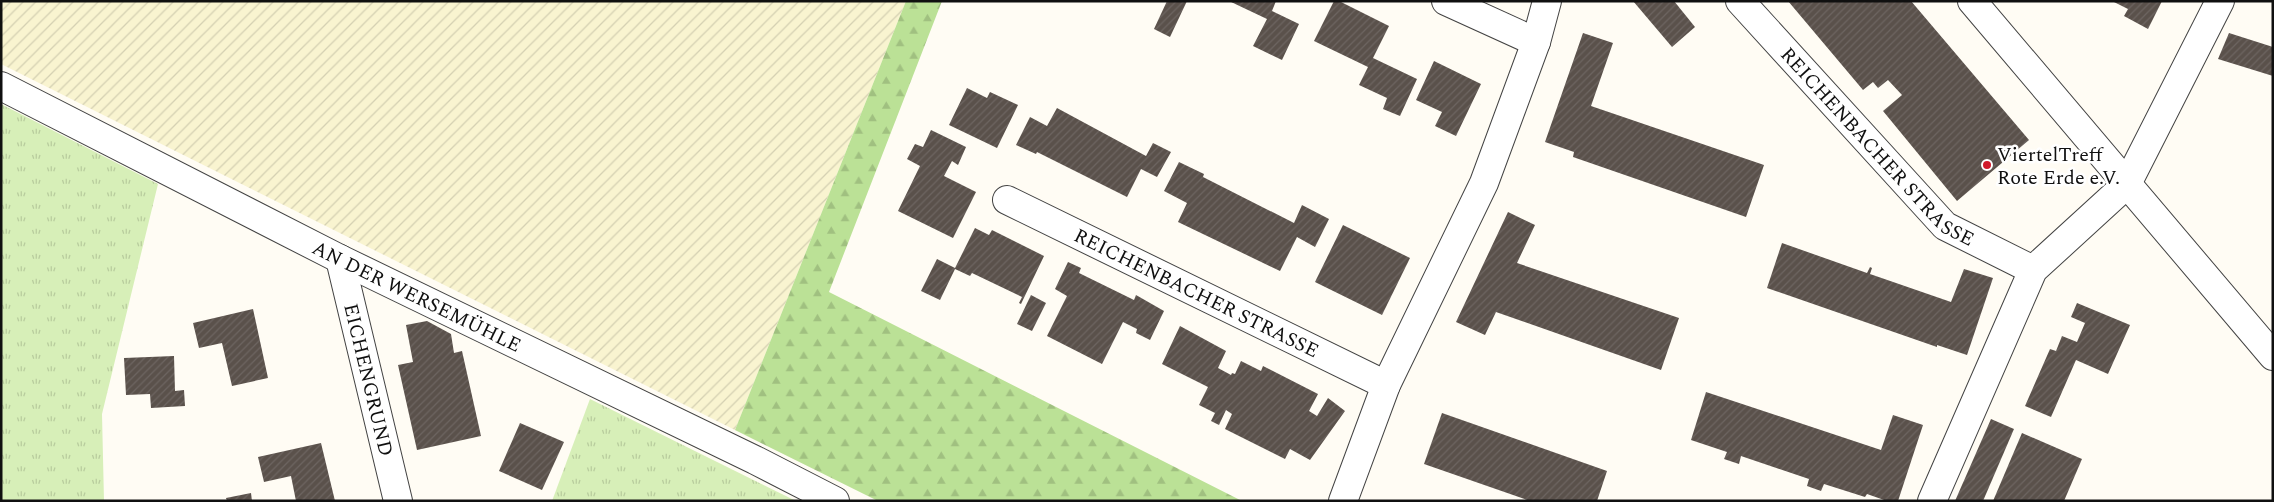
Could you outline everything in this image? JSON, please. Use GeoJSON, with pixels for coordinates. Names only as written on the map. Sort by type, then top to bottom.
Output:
{"type":"FeatureCollection","features":[{"type":"Feature","properties":{"kind":"street"},"geometry":{"type":"LineString","coordinates":[[1446,1],[1536,42]]}},
{"type":"Feature","properties":{"kind":"street"},"geometry":{"type":"LineString","coordinates":[[1343,501],[1386,385],[1484,182],[1536,42],[1548,1]]}},
{"type":"Feature","properties":{"kind":"street","name":"REICHENBACHER STRASSE"},"geometry":{"type":"LineString","coordinates":[[1740,1],[1945,226],[2033,270]]}},
{"type":"Feature","properties":{"kind":"street"},"geometry":{"type":"LineString","coordinates":[[1972,1],[2273,356]]}},
{"type":"Feature","properties":{"kind":"street"},"geometry":{"type":"LineString","coordinates":[[1932,501],[2033,270],[2126,184],[2220,1]]}},
{"type":"Feature","properties":{"kind":"street","name":"AN DER WERSEMÜHLE"},"geometry":{"type":"LineString","coordinates":[[1,86],[340,259],[738,451],[835,501]]}},
{"type":"Feature","properties":{"kind":"street","name":"REICHENBACHER STRASSE"},"geometry":{"type":"LineString","coordinates":[[1008,200],[1386,385]]}},
{"type":"Feature","properties":{"kind":"street","name":"EICHENGRUND"},"geometry":{"type":"LineString","coordinates":[[340,259],[398,501]]}},
{"type":"Feature","properties":{"kind":"shaded area"},"geometry":{"type":"Polygon","coordinates":[[[1,1],[906,1],[735,430],[1,64],[1,1]]]}},
{"type":"Feature","properties":{"kind":"green space"},"geometry":{"type":"Polygon","coordinates":[[[906,1],[942,1],[829,292],[1242,501],[878,501],[735,430],[906,1]]]}},
{"type":"Feature","properties":{"kind":"green space"},"geometry":{"type":"Polygon","coordinates":[[[1,104],[158,184],[102,414],[104,501],[1,501],[1,104]]]}},
{"type":"Feature","properties":{"kind":"green space"},"geometry":{"type":"Polygon","coordinates":[[[590,399],[796,501],[552,501],[590,399]]]}},
{"type":"Feature","properties":{"kind":"building"},"geometry":{"type":"Polygon","coordinates":[[[1167,1],[1187,1],[1170,37],[1154,29],[1167,1]]]}},
{"type":"Feature","properties":{"kind":"building"},"geometry":{"type":"Polygon","coordinates":[[[1229,1],[1276,1],[1272,11],[1299,24],[1282,60],[1253,46],[1267,19],[1229,1]]]}},
{"type":"Feature","properties":{"kind":"building"},"geometry":{"type":"Polygon","coordinates":[[[1334,1],[1339,1],[1389,26],[1373,58],[1417,79],[1400,116],[1383,109],[1387,98],[1359,85],[1368,67],[1314,41],[1334,1]]]}},
{"type":"Feature","properties":{"kind":"building"},"geometry":{"type":"Polygon","coordinates":[[[1633,1],[1674,1],[1695,27],[1672,47],[1633,1]]]}},
{"type":"Feature","properties":{"kind":"building"},"geometry":{"type":"Polygon","coordinates":[[[1788,1],[1911,1],[2029,140],[1957,201],[1883,111],[1902,95],[1888,80],[1878,88],[1873,82],[1863,90],[1788,1]]]}},
{"type":"Feature","properties":{"kind":"building"},"geometry":{"type":"Polygon","coordinates":[[[2112,1],[2162,1],[2148,29],[2124,16],[2128,9],[2112,1]]]}},
{"type":"Feature","properties":{"kind":"building"},"geometry":{"type":"Polygon","coordinates":[[[1583,33],[1613,43],[1591,106],[1764,165],[1746,217],[1573,157],[1574,152],[1545,142],[1583,33]]]}},
{"type":"Feature","properties":{"kind":"building"},"geometry":{"type":"Polygon","coordinates":[[[2229,33],[2273,47],[2273,76],[2218,59],[2229,33]]]}},
{"type":"Feature","properties":{"kind":"building"},"geometry":{"type":"Polygon","coordinates":[[[1434,61],[1481,84],[1456,136],[1435,126],[1442,112],[1416,100],[1434,61]]]}},
{"type":"Feature","properties":{"kind":"building"},"geometry":{"type":"Polygon","coordinates":[[[967,88],[987,98],[990,92],[1018,105],[997,148],[949,125],[967,88]]]}},
{"type":"Feature","properties":{"kind":"building"},"geometry":{"type":"Polygon","coordinates":[[[1057,108],[1146,156],[1153,143],[1171,152],[1157,177],[1141,169],[1127,197],[1037,152],[1036,154],[1016,145],[1030,117],[1047,126],[1057,108]]]}},
{"type":"Feature","properties":{"kind":"building"},"geometry":{"type":"Polygon","coordinates":[[[931,130],[966,147],[958,165],[952,161],[944,176],[976,192],[953,238],[898,211],[920,166],[907,159],[915,144],[923,147],[931,130]]]}},
{"type":"Feature","properties":{"kind":"building"},"geometry":{"type":"Polygon","coordinates":[[[1179,162],[1204,174],[1203,177],[1294,223],[1302,205],[1329,219],[1315,247],[1297,237],[1280,271],[1178,222],[1187,203],[1164,191],[1179,162]]]}},
{"type":"Feature","properties":{"kind":"building"},"geometry":{"type":"Polygon","coordinates":[[[1508,212],[1535,225],[1517,263],[1679,318],[1661,370],[1496,312],[1485,335],[1456,322],[1508,212]]]}},
{"type":"Feature","properties":{"kind":"building"},"geometry":{"type":"Polygon","coordinates":[[[1343,225],[1410,258],[1382,315],[1315,282],[1343,225]]]}},
{"type":"Feature","properties":{"kind":"building"},"geometry":{"type":"Polygon","coordinates":[[[975,228],[989,235],[992,230],[1044,256],[1021,304],[1019,303],[1022,297],[972,273],[970,276],[955,269],[940,300],[921,291],[937,259],[955,268],[975,228]]]}},
{"type":"Feature","properties":{"kind":"building"},"geometry":{"type":"Polygon","coordinates":[[[1782,243],[1867,273],[1870,267],[1872,268],[1870,274],[1951,302],[1964,269],[1993,278],[1967,355],[1937,345],[1937,347],[1767,288],[1782,243]]]}},
{"type":"Feature","properties":{"kind":"building"},"geometry":{"type":"Polygon","coordinates":[[[1068,262],[1081,268],[1079,273],[1134,300],[1136,295],[1164,311],[1150,340],[1136,333],[1137,329],[1123,322],[1102,364],[1047,336],[1067,296],[1055,289],[1068,262]]]}},
{"type":"Feature","properties":{"kind":"building"},"geometry":{"type":"Polygon","coordinates":[[[1031,295],[1046,303],[1032,331],[1017,324],[1031,295]]]}},
{"type":"Feature","properties":{"kind":"building"},"geometry":{"type":"Polygon","coordinates":[[[2077,303],[2130,325],[2108,374],[2076,360],[2051,417],[2025,406],[2050,349],[2056,351],[2062,336],[2077,342],[2085,323],[2071,317],[2077,303]]]}},
{"type":"Feature","properties":{"kind":"building"},"geometry":{"type":"Polygon","coordinates":[[[253,309],[268,378],[232,386],[222,343],[199,348],[193,323],[253,309]]]}},
{"type":"Feature","properties":{"kind":"building"},"geometry":{"type":"Polygon","coordinates":[[[427,321],[451,334],[454,353],[462,351],[481,436],[417,450],[398,365],[413,362],[406,325],[427,321]]]}},
{"type":"Feature","properties":{"kind":"building"},"geometry":{"type":"Polygon","coordinates":[[[1180,326],[1226,351],[1218,368],[1231,375],[1232,373],[1235,374],[1241,361],[1261,371],[1263,366],[1318,394],[1309,411],[1317,416],[1328,398],[1345,411],[1310,460],[1290,449],[1285,459],[1225,429],[1232,414],[1226,410],[1219,425],[1211,421],[1215,413],[1199,405],[1208,387],[1162,364],[1180,326]]]}},
{"type":"Feature","properties":{"kind":"building"},"geometry":{"type":"Polygon","coordinates":[[[174,356],[175,391],[184,390],[185,406],[151,408],[150,394],[126,395],[124,358],[174,356]]]}},
{"type":"Feature","properties":{"kind":"building"},"geometry":{"type":"Polygon","coordinates":[[[1706,392],[1881,450],[1893,415],[1923,425],[1898,501],[1887,501],[1867,494],[1865,497],[1824,484],[1821,491],[1807,486],[1809,479],[1741,456],[1739,464],[1724,459],[1727,452],[1691,440],[1706,392]]]}},
{"type":"Feature","properties":{"kind":"building"},"geometry":{"type":"Polygon","coordinates":[[[1442,413],[1607,471],[1597,501],[1530,501],[1424,464],[1442,413]]]}},
{"type":"Feature","properties":{"kind":"building"},"geometry":{"type":"Polygon","coordinates":[[[1991,419],[2014,429],[1983,501],[1955,501],[1991,419]]]}},
{"type":"Feature","properties":{"kind":"building"},"geometry":{"type":"Polygon","coordinates":[[[520,423],[564,442],[542,490],[499,471],[520,423]]]}},
{"type":"Feature","properties":{"kind":"building"},"geometry":{"type":"Polygon","coordinates":[[[2022,433],[2082,459],[2064,501],[1993,501],[2022,433]]]}},
{"type":"Feature","properties":{"kind":"building"},"geometry":{"type":"Polygon","coordinates":[[[321,443],[335,501],[296,501],[291,476],[264,482],[258,457],[321,443]]]}},
{"type":"Feature","properties":{"kind":"building"},"geometry":{"type":"Polygon","coordinates":[[[251,493],[252,501],[227,501],[226,498],[251,493]]]}},
{"type":"Feature","properties":{"kind":"place","name":"ViertelTreff Rote Erde e.V."},"geometry":{"type":"Point","coordinates":[1987,165]}}]}
